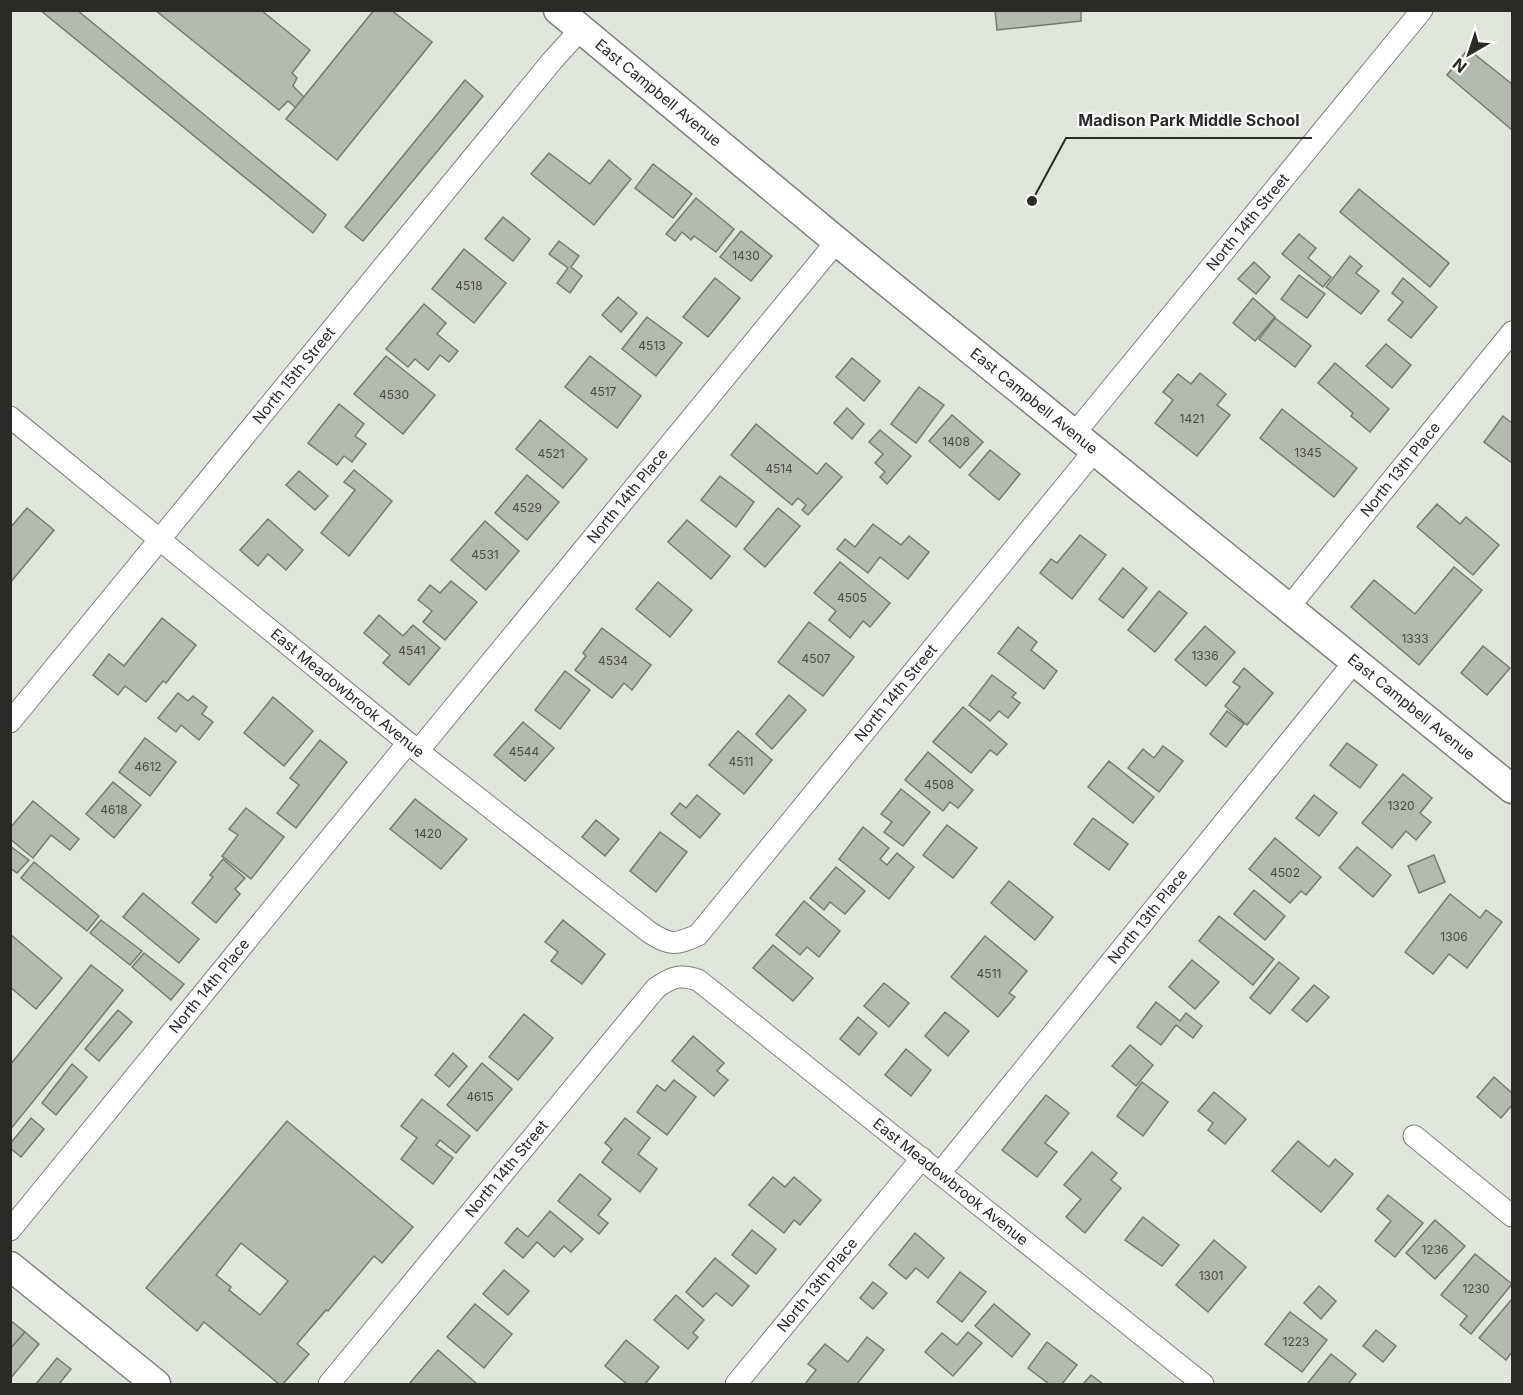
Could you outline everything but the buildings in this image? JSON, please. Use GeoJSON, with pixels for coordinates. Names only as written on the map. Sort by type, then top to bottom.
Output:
{"type":"FeatureCollection","features":[{"type":"Feature","properties":{"kind":"street","name":"East Campbell Avenue"},"geometry":{"type":"LineString","coordinates":[[558,10],[837,241],[1512,789]]}},
{"type":"Feature","properties":{"kind":"street","name":"North 14th Street"},"geometry":{"type":"LineString","coordinates":[[698,935],[1422,10]]}},
{"type":"Feature","properties":{"kind":"street","name":"North 15th Street"},"geometry":{"type":"LineString","coordinates":[[10,722],[544,70],[581,29]]}},
{"type":"Feature","properties":{"kind":"street","name":"North 14th Place"},"geometry":{"type":"LineString","coordinates":[[10,1230],[837,241]]}},
{"type":"Feature","properties":{"kind":"street","name":"North 13th Place"},"geometry":{"type":"LineString","coordinates":[[1289,607],[1512,332]]}},
{"type":"Feature","properties":{"kind":"street","name":"East Meadowbrook Avenue"},"geometry":{"type":"LineString","coordinates":[[10,417],[413,747],[649,932],[661,940],[678,944],[698,935]]}},
{"type":"Feature","properties":{"kind":"street","name":"North 13th Place"},"geometry":{"type":"LineString","coordinates":[[940,1173],[1355,661]]}},
{"type":"Feature","properties":{"kind":"street","name":"North 14th Street"},"geometry":{"type":"LineString","coordinates":[[329,1384],[656,988],[668,980],[684,975],[698,980]]}},
{"type":"Feature","properties":{"kind":"street","name":"East Meadowbrook Avenue"},"geometry":{"type":"LineString","coordinates":[[698,980],[1203,1384]]}},
{"type":"Feature","properties":{"kind":"street"},"geometry":{"type":"LineString","coordinates":[[1413,1136],[1512,1216]]}},
{"type":"Feature","properties":{"kind":"street","name":"North 13th Place"},"geometry":{"type":"LineString","coordinates":[[736,1384],[922,1158]]}},
{"type":"Feature","properties":{"kind":"street"},"geometry":{"type":"LineString","coordinates":[[10,1266],[156,1384]]}},
{"type":"Feature","properties":{"kind":"place","name":"Madison Park Middle School"},"geometry":{"type":"Point","coordinates":[1032,201]}}]}
